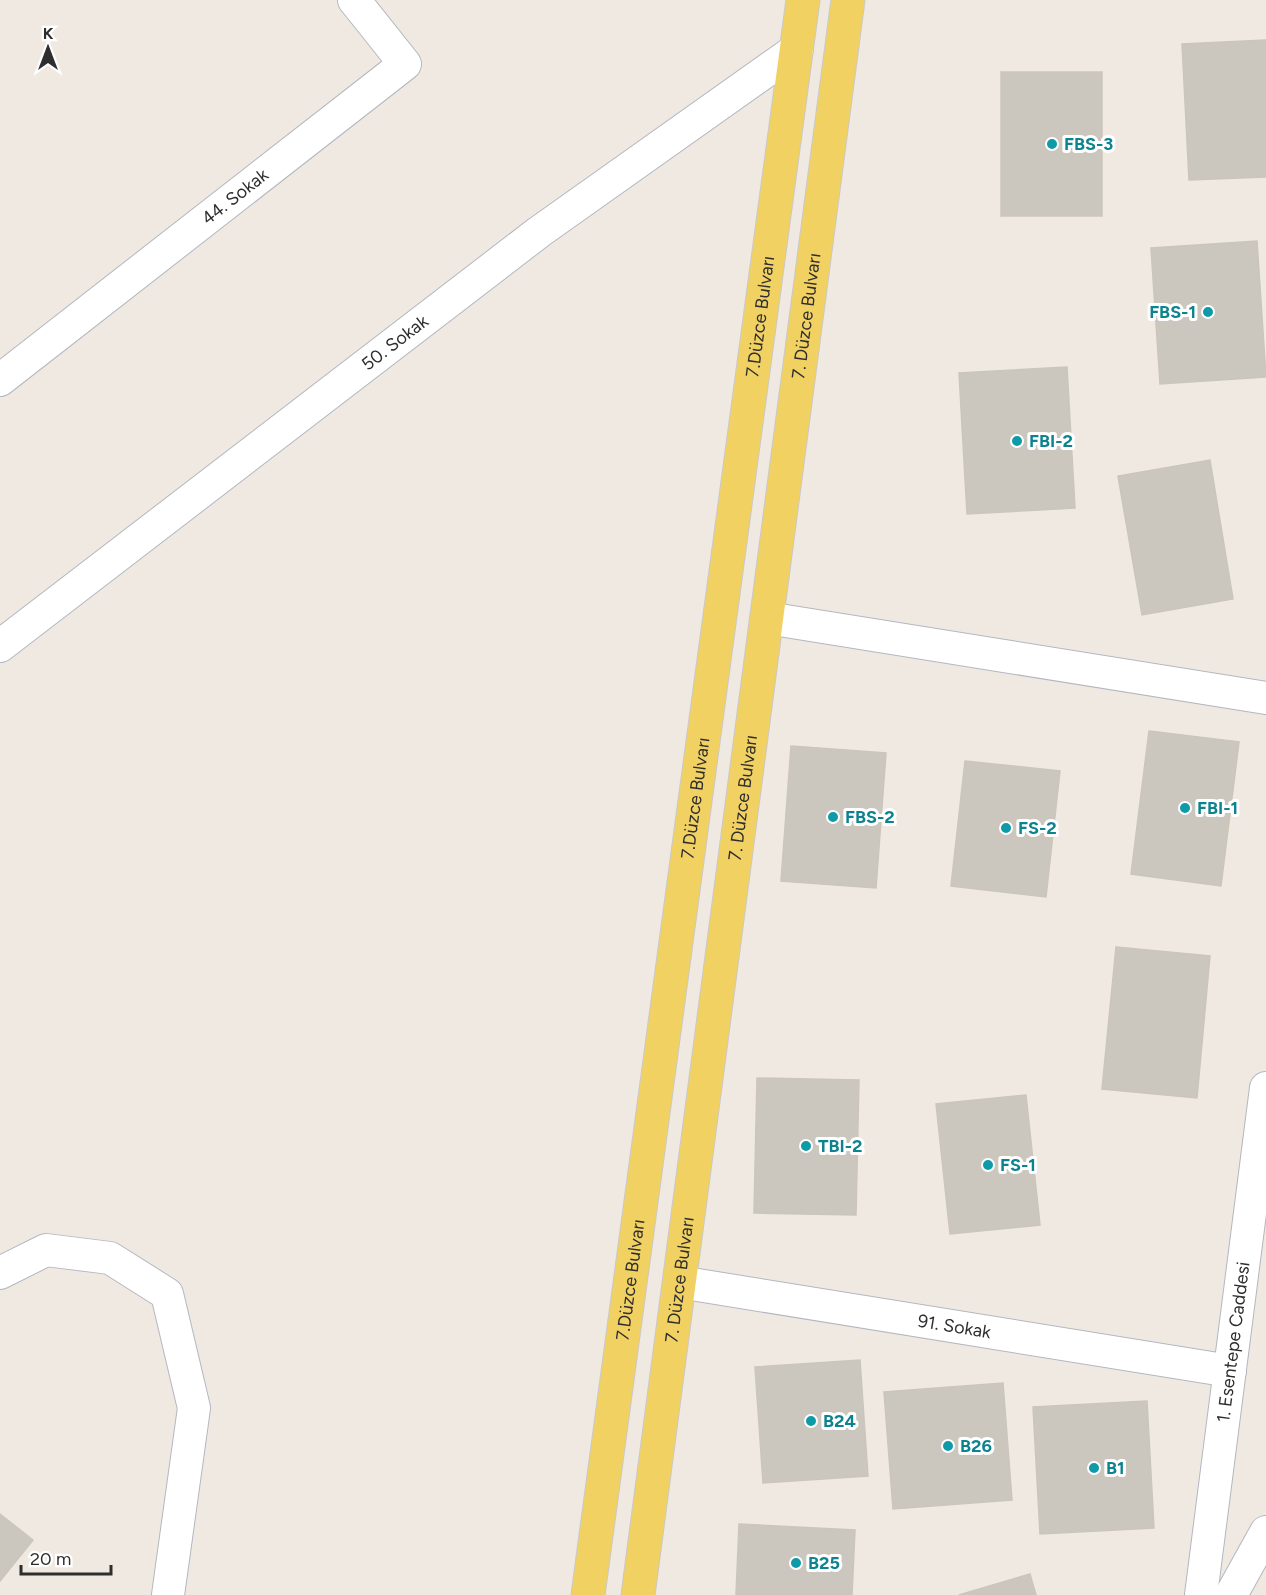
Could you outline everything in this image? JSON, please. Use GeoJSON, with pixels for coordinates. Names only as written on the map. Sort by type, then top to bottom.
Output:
{"type":"FeatureCollection","features":[{"type":"Feature","properties":{"kind":"main road","name":"7.Düzce Bulvarı"},"geometry":{"type":"LineString","coordinates":[[588,1595],[803,0]]}},
{"type":"Feature","properties":{"kind":"main road","name":"7. Düzce Bulvarı"},"geometry":{"type":"LineString","coordinates":[[638,1595],[848,0]]}},
{"type":"Feature","properties":{"kind":"street","name":"44. Sokak"},"geometry":{"type":"LineString","coordinates":[[0,380],[405,64],[354,0]]}},
{"type":"Feature","properties":{"kind":"street","name":"50. Sokak"},"geometry":{"type":"LineString","coordinates":[[0,646],[539,232],[797,49]]}},
{"type":"Feature","properties":{"kind":"street"},"geometry":{"type":"LineString","coordinates":[[767,618],[1266,698]]}},
{"type":"Feature","properties":{"kind":"street","name":"1. Esentepe Caddesi"},"geometry":{"type":"LineString","coordinates":[[1202,1595],[1266,1088]]}},
{"type":"Feature","properties":{"kind":"street"},"geometry":{"type":"LineString","coordinates":[[0,1273],[46,1251],[110,1258],[167,1294],[194,1408],[168,1595]]}},
{"type":"Feature","properties":{"kind":"street","name":"91. Sokak"},"geometry":{"type":"LineString","coordinates":[[679,1282],[1230,1371]]}},
{"type":"Feature","properties":{"kind":"street"},"geometry":{"type":"LineString","coordinates":[[1231,1595],[1266,1532]]}},
{"type":"Feature","properties":{"kind":"building"},"geometry":{"type":"Polygon","coordinates":[[[1266,40],[1266,177],[1189,180],[1182,44],[1266,40]]]}},
{"type":"Feature","properties":{"kind":"building","name":"FBS-3"},"geometry":{"type":"Polygon","coordinates":[[[1001,72],[1102,72],[1102,216],[1001,216],[1001,72]]]}},
{"type":"Feature","properties":{"kind":"building","name":"FBS-1"},"geometry":{"type":"Polygon","coordinates":[[[1257,241],[1266,377],[1160,384],[1151,248],[1257,241]]]}},
{"type":"Feature","properties":{"kind":"building","name":"FBI-2"},"geometry":{"type":"Polygon","coordinates":[[[1067,367],[1075,508],[967,514],[959,373],[1067,367]]]}},
{"type":"Feature","properties":{"kind":"building"},"geometry":{"type":"Polygon","coordinates":[[[1210,460],[1233,599],[1142,615],[1118,476],[1210,460]]]}},
{"type":"Feature","properties":{"kind":"building","name":"FBI-1"},"geometry":{"type":"Polygon","coordinates":[[[1149,731],[1239,742],[1221,886],[1131,874],[1149,731]]]}},
{"type":"Feature","properties":{"kind":"building","name":"FBS-2"},"geometry":{"type":"Polygon","coordinates":[[[791,746],[886,753],[876,888],[781,881],[791,746]]]}},
{"type":"Feature","properties":{"kind":"building","name":"FS-2"},"geometry":{"type":"Polygon","coordinates":[[[965,761],[1060,771],[1046,897],[951,886],[965,761]]]}},
{"type":"Feature","properties":{"kind":"building"},"geometry":{"type":"Polygon","coordinates":[[[1116,947],[1210,956],[1197,1098],[1102,1089],[1116,947]]]}},
{"type":"Feature","properties":{"kind":"building","name":"TBI-2"},"geometry":{"type":"Polygon","coordinates":[[[757,1078],[859,1080],[856,1215],[754,1213],[757,1078]]]}},
{"type":"Feature","properties":{"kind":"building","name":"FS-1"},"geometry":{"type":"Polygon","coordinates":[[[1026,1095],[1040,1225],[950,1234],[936,1104],[1026,1095]]]}},
{"type":"Feature","properties":{"kind":"building","name":"B24"},"geometry":{"type":"Polygon","coordinates":[[[860,1360],[868,1476],[763,1483],[755,1367],[860,1360]]]}},
{"type":"Feature","properties":{"kind":"building","name":"B26"},"geometry":{"type":"Polygon","coordinates":[[[1003,1383],[1012,1500],[893,1509],[884,1392],[1003,1383]]]}},
{"type":"Feature","properties":{"kind":"building","name":"B1"},"geometry":{"type":"Polygon","coordinates":[[[1147,1401],[1154,1528],[1040,1534],[1033,1407],[1147,1401]]]}},
{"type":"Feature","properties":{"kind":"building"},"geometry":{"type":"Polygon","coordinates":[[[0,1514],[33,1540],[0,1581],[0,1514]]]}},
{"type":"Feature","properties":{"kind":"building","name":"B25"},"geometry":{"type":"Polygon","coordinates":[[[739,1524],[855,1530],[852,1595],[736,1595],[739,1524]]]}},
{"type":"Feature","properties":{"kind":"building"},"geometry":{"type":"Polygon","coordinates":[[[1030,1574],[1036,1595],[959,1595],[1030,1574]]]}},
{"type":"Feature","properties":{"kind":"place","name":"FBS-3"},"geometry":{"type":"Point","coordinates":[1052,144]}},
{"type":"Feature","properties":{"kind":"place","name":"FBS-1"},"geometry":{"type":"Point","coordinates":[1208,312]}},
{"type":"Feature","properties":{"kind":"place","name":"FBI-2"},"geometry":{"type":"Point","coordinates":[1017,441]}},
{"type":"Feature","properties":{"kind":"place","name":"FBI-1"},"geometry":{"type":"Point","coordinates":[1185,808]}},
{"type":"Feature","properties":{"kind":"place","name":"FBS-2"},"geometry":{"type":"Point","coordinates":[833,817]}},
{"type":"Feature","properties":{"kind":"place","name":"FS-2"},"geometry":{"type":"Point","coordinates":[1006,828]}},
{"type":"Feature","properties":{"kind":"place","name":"TBI-2"},"geometry":{"type":"Point","coordinates":[806,1146]}},
{"type":"Feature","properties":{"kind":"place","name":"FS-1"},"geometry":{"type":"Point","coordinates":[988,1165]}},
{"type":"Feature","properties":{"kind":"place","name":"B24"},"geometry":{"type":"Point","coordinates":[811,1421]}},
{"type":"Feature","properties":{"kind":"place","name":"B26"},"geometry":{"type":"Point","coordinates":[948,1446]}},
{"type":"Feature","properties":{"kind":"place","name":"B1"},"geometry":{"type":"Point","coordinates":[1094,1468]}},
{"type":"Feature","properties":{"kind":"place","name":"B25"},"geometry":{"type":"Point","coordinates":[796,1563]}}]}
